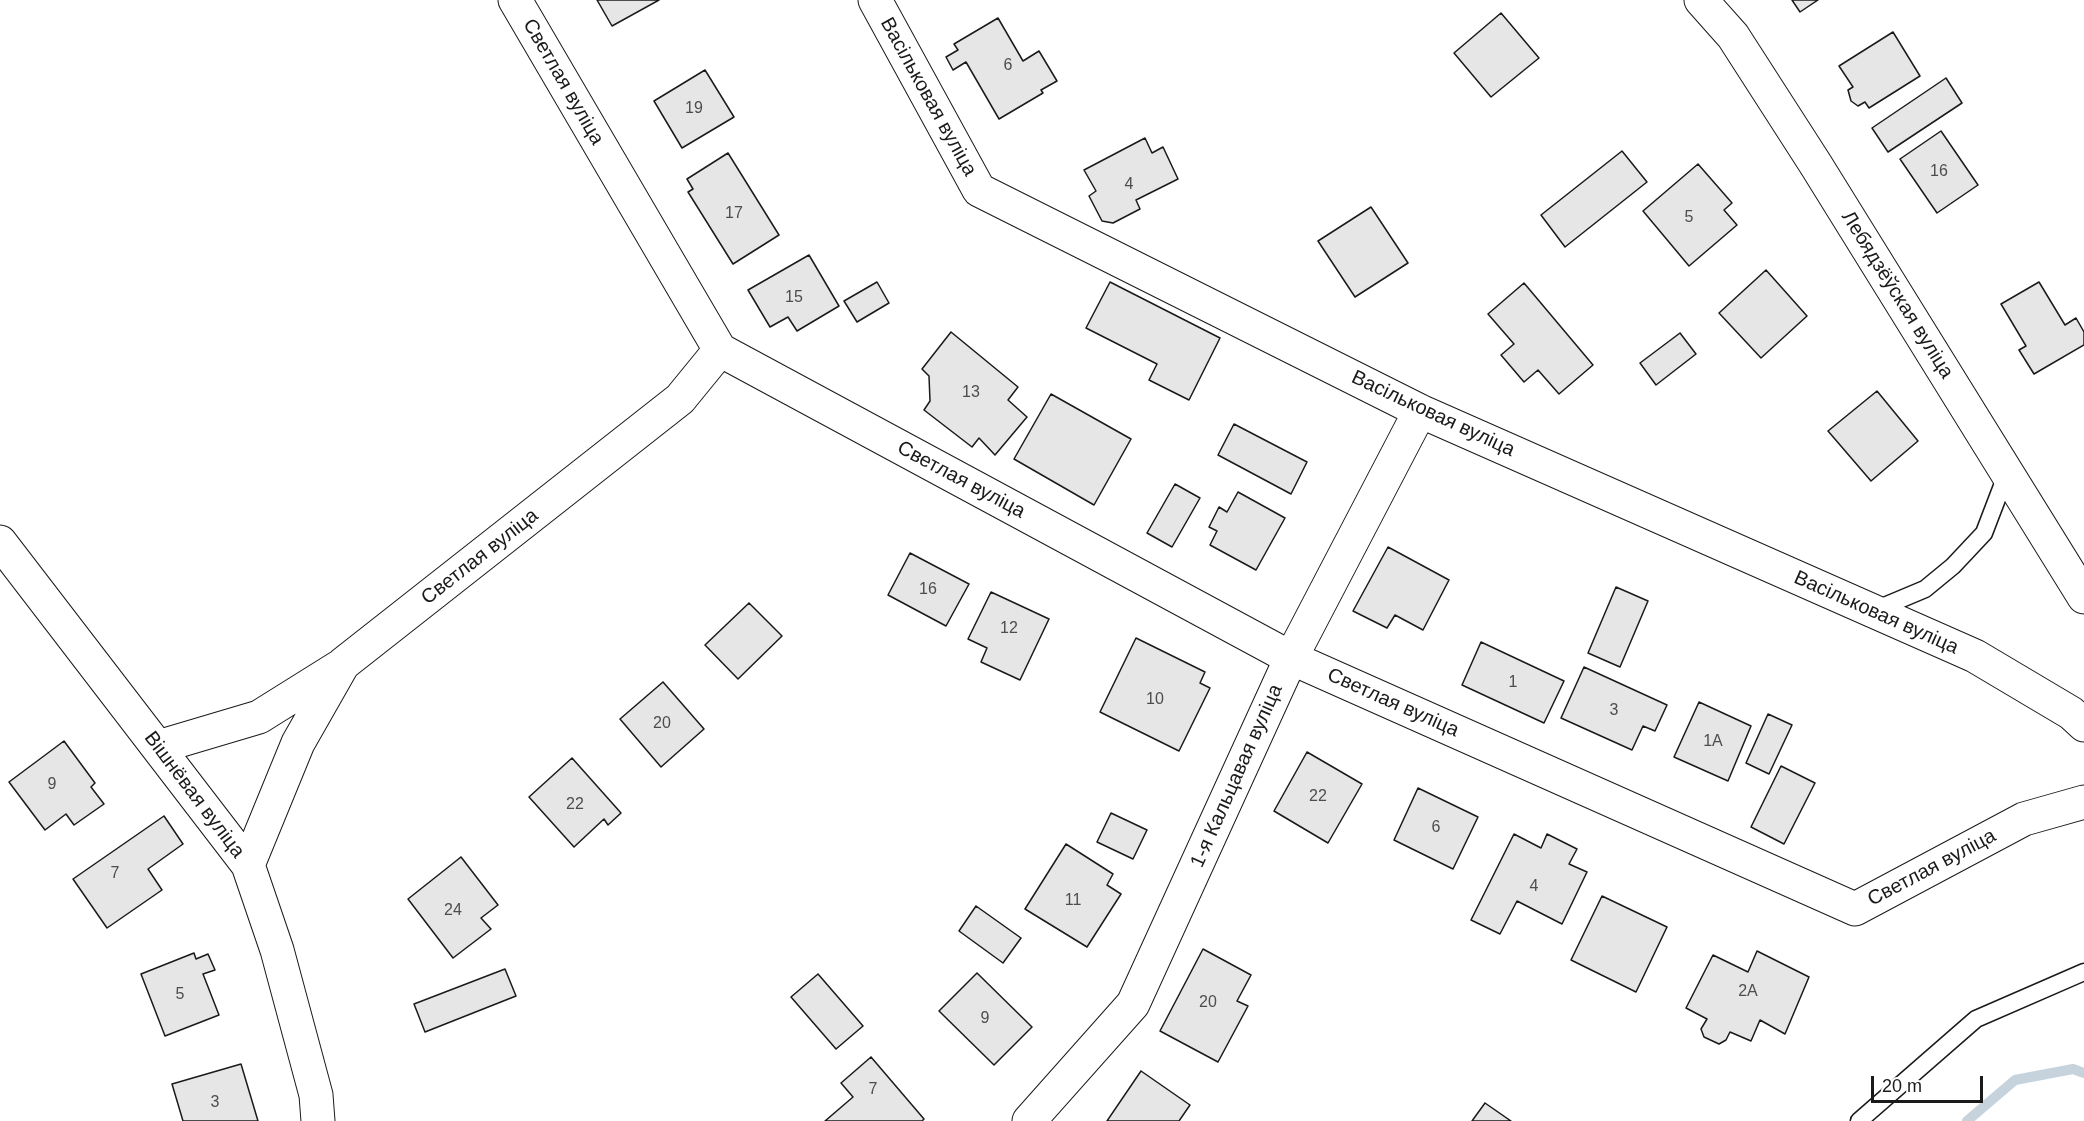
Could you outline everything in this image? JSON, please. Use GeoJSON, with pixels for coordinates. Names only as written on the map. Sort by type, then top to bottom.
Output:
{"type":"FeatureCollection","features":[{"type":"Feature","properties":{"kind":"street","name":"Светлая вуліца"},"geometry":{"type":"LineString","coordinates":[[515,0],[720,350],[1291,658],[1855,909],[2024,819],[2084,802]]}},
{"type":"Feature","properties":{"kind":"street","name":"Васільковая вуліца"},"geometry":{"type":"LineString","coordinates":[[875,0],[979,190],[1420,411],[1975,656],[2080,713]]}},
{"type":"Feature","properties":{"kind":"street","name":"Лебядзёўская вуліца"},"geometry":{"type":"LineString","coordinates":[[1701,0],[1732,36],[1765,86],[2084,597]]}},
{"type":"Feature","properties":{"kind":"street","name":"Светлая вуліца"},"geometry":{"type":"LineString","coordinates":[[158,747],[259,717],[343,664],[680,399],[720,350]]}},
{"type":"Feature","properties":{"kind":"street","name":"1-я Кальцавая вуліца"},"geometry":{"type":"LineString","coordinates":[[1029,1121],[1133,1004],[1291,658],[1420,411]]}},
{"type":"Feature","properties":{"kind":"street","name":"Вішнёвая вуліца"},"geometry":{"type":"LineString","coordinates":[[0,542],[248,865],[277,950],[316,1095],[318,1121]]}},
{"type":"Feature","properties":{"kind":"street","name":"Светлая вуліца"},"geometry":{"type":"LineString","coordinates":[[248,865],[298,743],[343,664]]}},
{"type":"Feature","properties":{"kind":"lane"},"geometry":{"type":"LineString","coordinates":[[1872,611],[1925,589],[1953,567],[1984,533],[2007,473]]}},
{"type":"Feature","properties":{"kind":"lane"},"geometry":{"type":"LineString","coordinates":[[1859,1121],[1976,1019],[2084,972]]}},
{"type":"Feature","properties":{"kind":"building"},"geometry":{"type":"Polygon","coordinates":[[[597,0],[659,0],[612,26],[597,0]]]}},
{"type":"Feature","properties":{"kind":"building"},"geometry":{"type":"Polygon","coordinates":[[[1792,0],[1818,0],[1800,12],[1792,0]]]}},
{"type":"Feature","properties":{"kind":"building"},"geometry":{"type":"Polygon","coordinates":[[[1501,13],[1539,58],[1491,97],[1454,53],[1501,13]]]}},
{"type":"Feature","properties":{"kind":"building"},"geometry":{"type":"Polygon","coordinates":[[[998,18],[1023,61],[1039,51],[1057,81],[1041,90],[1043,93],[999,119],[966,62],[953,70],[946,57],[958,50],[954,44],[998,18]]]}},
{"type":"Feature","properties":{"kind":"building"},"geometry":{"type":"Polygon","coordinates":[[[1893,32],[1920,76],[1869,108],[1865,102],[1858,106],[1851,101],[1848,90],[1853,87],[1839,66],[1893,32]]]}},
{"type":"Feature","properties":{"kind":"building"},"geometry":{"type":"Polygon","coordinates":[[[705,70],[734,117],[682,148],[654,101],[705,70]]]}},
{"type":"Feature","properties":{"kind":"building"},"geometry":{"type":"Polygon","coordinates":[[[1946,78],[1962,103],[1888,152],[1872,128],[1946,78]]]}},
{"type":"Feature","properties":{"kind":"building"},"geometry":{"type":"Polygon","coordinates":[[[1941,131],[1978,185],[1937,213],[1900,159],[1941,131]]]}},
{"type":"Feature","properties":{"kind":"building"},"geometry":{"type":"Polygon","coordinates":[[[1145,138],[1152,153],[1163,147],[1178,179],[1136,200],[1140,209],[1113,223],[1102,221],[1089,196],[1096,191],[1084,170],[1145,138]]]}},
{"type":"Feature","properties":{"kind":"building"},"geometry":{"type":"Polygon","coordinates":[[[1622,151],[1647,182],[1565,247],[1541,215],[1622,151]]]}},
{"type":"Feature","properties":{"kind":"building"},"geometry":{"type":"Polygon","coordinates":[[[728,153],[779,235],[733,264],[688,192],[693,189],[687,179],[728,153]]]}},
{"type":"Feature","properties":{"kind":"building"},"geometry":{"type":"Polygon","coordinates":[[[1698,164],[1732,203],[1724,210],[1737,225],[1689,266],[1643,211],[1698,164]]]}},
{"type":"Feature","properties":{"kind":"building"},"geometry":{"type":"Polygon","coordinates":[[[1371,207],[1408,263],[1355,297],[1318,241],[1371,207]]]}},
{"type":"Feature","properties":{"kind":"building"},"geometry":{"type":"Polygon","coordinates":[[[809,255],[839,306],[797,331],[788,317],[770,327],[748,290],[809,255]]]}},
{"type":"Feature","properties":{"kind":"building"},"geometry":{"type":"Polygon","coordinates":[[[1766,270],[1807,316],[1761,358],[1719,313],[1766,270]]]}},
{"type":"Feature","properties":{"kind":"building"},"geometry":{"type":"Polygon","coordinates":[[[877,282],[889,303],[857,322],[844,301],[877,282]]]}},
{"type":"Feature","properties":{"kind":"building"},"geometry":{"type":"Polygon","coordinates":[[[1110,282],[1220,338],[1189,400],[1149,380],[1157,364],[1086,328],[1110,282]]]}},
{"type":"Feature","properties":{"kind":"building"},"geometry":{"type":"Polygon","coordinates":[[[2039,282],[2065,325],[2076,318],[2084,332],[2084,345],[2034,374],[2019,350],[2026,346],[2001,304],[2039,282]]]}},
{"type":"Feature","properties":{"kind":"building"},"geometry":{"type":"Polygon","coordinates":[[[1524,283],[1593,365],[1559,394],[1538,370],[1524,382],[1501,355],[1514,344],[1488,314],[1524,283]]]}},
{"type":"Feature","properties":{"kind":"building"},"geometry":{"type":"Polygon","coordinates":[[[951,332],[1018,387],[1008,400],[1027,417],[995,455],[979,438],[972,447],[924,410],[930,401],[929,376],[922,369],[951,332]]]}},
{"type":"Feature","properties":{"kind":"building"},"geometry":{"type":"Polygon","coordinates":[[[1680,333],[1696,354],[1656,385],[1640,363],[1680,333]]]}},
{"type":"Feature","properties":{"kind":"building"},"geometry":{"type":"Polygon","coordinates":[[[1877,391],[1918,441],[1871,481],[1828,431],[1877,391]]]}},
{"type":"Feature","properties":{"kind":"building"},"geometry":{"type":"Polygon","coordinates":[[[1051,394],[1131,439],[1094,505],[1014,459],[1051,394]]]}},
{"type":"Feature","properties":{"kind":"building"},"geometry":{"type":"Polygon","coordinates":[[[1234,424],[1307,462],[1291,494],[1218,455],[1234,424]]]}},
{"type":"Feature","properties":{"kind":"building"},"geometry":{"type":"Polygon","coordinates":[[[1175,484],[1200,498],[1172,547],[1147,533],[1175,484]]]}},
{"type":"Feature","properties":{"kind":"building"},"geometry":{"type":"Polygon","coordinates":[[[1238,492],[1285,518],[1256,570],[1210,545],[1217,531],[1209,527],[1219,507],[1227,512],[1238,492]]]}},
{"type":"Feature","properties":{"kind":"building"},"geometry":{"type":"Polygon","coordinates":[[[1388,547],[1449,580],[1423,630],[1395,615],[1387,628],[1353,611],[1388,547]]]}},
{"type":"Feature","properties":{"kind":"building"},"geometry":{"type":"Polygon","coordinates":[[[910,553],[969,584],[946,626],[888,595],[910,553]]]}},
{"type":"Feature","properties":{"kind":"building"},"geometry":{"type":"Polygon","coordinates":[[[1616,587],[1648,601],[1620,667],[1588,653],[1616,587]]]}},
{"type":"Feature","properties":{"kind":"building"},"geometry":{"type":"Polygon","coordinates":[[[991,592],[1049,619],[1020,680],[981,662],[987,648],[968,639],[991,592]]]}},
{"type":"Feature","properties":{"kind":"building"},"geometry":{"type":"Polygon","coordinates":[[[749,603],[782,636],[738,679],[705,645],[749,603]]]}},
{"type":"Feature","properties":{"kind":"building"},"geometry":{"type":"Polygon","coordinates":[[[1136,638],[1205,672],[1200,683],[1210,688],[1179,751],[1100,712],[1136,638]]]}},
{"type":"Feature","properties":{"kind":"building"},"geometry":{"type":"Polygon","coordinates":[[[1481,642],[1564,681],[1544,723],[1462,685],[1481,642]]]}},
{"type":"Feature","properties":{"kind":"building"},"geometry":{"type":"Polygon","coordinates":[[[1584,667],[1667,705],[1655,731],[1643,726],[1632,750],[1561,718],[1584,667]]]}},
{"type":"Feature","properties":{"kind":"building"},"geometry":{"type":"Polygon","coordinates":[[[663,682],[704,729],[661,767],[620,719],[663,682]]]}},
{"type":"Feature","properties":{"kind":"building"},"geometry":{"type":"Polygon","coordinates":[[[1699,702],[1751,726],[1728,781],[1674,757],[1699,702]]]}},
{"type":"Feature","properties":{"kind":"building"},"geometry":{"type":"Polygon","coordinates":[[[1768,714],[1792,725],[1769,774],[1746,763],[1768,714]]]}},
{"type":"Feature","properties":{"kind":"building"},"geometry":{"type":"Polygon","coordinates":[[[64,741],[95,783],[91,787],[104,804],[74,825],[66,814],[45,830],[9,782],[64,741]]]}},
{"type":"Feature","properties":{"kind":"building"},"geometry":{"type":"Polygon","coordinates":[[[1307,752],[1362,784],[1328,843],[1274,811],[1307,752]]]}},
{"type":"Feature","properties":{"kind":"building"},"geometry":{"type":"Polygon","coordinates":[[[572,758],[621,813],[608,825],[604,819],[574,847],[529,797],[572,758]]]}},
{"type":"Feature","properties":{"kind":"building"},"geometry":{"type":"Polygon","coordinates":[[[1781,766],[1815,783],[1784,844],[1751,827],[1781,766]]]}},
{"type":"Feature","properties":{"kind":"building"},"geometry":{"type":"Polygon","coordinates":[[[1418,788],[1478,817],[1453,869],[1394,840],[1418,788]]]}},
{"type":"Feature","properties":{"kind":"building"},"geometry":{"type":"Polygon","coordinates":[[[1111,813],[1147,830],[1133,859],[1097,842],[1111,813]]]}},
{"type":"Feature","properties":{"kind":"building"},"geometry":{"type":"Polygon","coordinates":[[[164,816],[183,844],[148,869],[162,890],[107,928],[73,879],[164,816]]]}},
{"type":"Feature","properties":{"kind":"building"},"geometry":{"type":"Polygon","coordinates":[[[1514,834],[1541,848],[1547,834],[1577,849],[1569,864],[1587,872],[1562,924],[1517,901],[1500,934],[1471,920],[1514,834]]]}},
{"type":"Feature","properties":{"kind":"building"},"geometry":{"type":"Polygon","coordinates":[[[1066,844],[1113,874],[1107,885],[1121,894],[1087,947],[1025,909],[1066,844]]]}},
{"type":"Feature","properties":{"kind":"building"},"geometry":{"type":"Polygon","coordinates":[[[461,857],[498,905],[481,918],[491,929],[453,958],[408,899],[461,857]]]}},
{"type":"Feature","properties":{"kind":"building"},"geometry":{"type":"Polygon","coordinates":[[[1602,896],[1667,927],[1636,992],[1571,960],[1602,896]]]}},
{"type":"Feature","properties":{"kind":"building"},"geometry":{"type":"Polygon","coordinates":[[[976,906],[1021,938],[1003,963],[959,931],[976,906]]]}},
{"type":"Feature","properties":{"kind":"building"},"geometry":{"type":"Polygon","coordinates":[[[1203,949],[1251,975],[1237,1001],[1248,1006],[1218,1062],[1160,1031],[1203,949]]]}},
{"type":"Feature","properties":{"kind":"building"},"geometry":{"type":"Polygon","coordinates":[[[1757,951],[1809,977],[1785,1034],[1760,1020],[1751,1041],[1730,1032],[1726,1040],[1719,1044],[1704,1037],[1701,1029],[1707,1019],[1686,1008],[1713,955],[1748,972],[1757,951]]]}},
{"type":"Feature","properties":{"kind":"building"},"geometry":{"type":"Polygon","coordinates":[[[194,953],[196,959],[208,954],[215,970],[203,974],[219,1015],[165,1036],[141,974],[194,953]]]}},
{"type":"Feature","properties":{"kind":"building"},"geometry":{"type":"Polygon","coordinates":[[[505,969],[516,996],[425,1032],[414,1004],[505,969]]]}},
{"type":"Feature","properties":{"kind":"building"},"geometry":{"type":"Polygon","coordinates":[[[977,973],[1032,1027],[994,1065],[939,1011],[977,973]]]}},
{"type":"Feature","properties":{"kind":"building"},"geometry":{"type":"Polygon","coordinates":[[[818,974],[863,1026],[836,1049],[791,997],[818,974]]]}},
{"type":"Feature","properties":{"kind":"building"},"geometry":{"type":"Polygon","coordinates":[[[871,1057],[924,1119],[922,1121],[825,1121],[853,1097],[841,1083],[871,1057]]]}},
{"type":"Feature","properties":{"kind":"building"},"geometry":{"type":"Polygon","coordinates":[[[241,1064],[258,1121],[183,1121],[172,1084],[241,1064]]]}},
{"type":"Feature","properties":{"kind":"building"},"geometry":{"type":"Polygon","coordinates":[[[1141,1071],[1190,1105],[1179,1121],[1107,1121],[1141,1071]]]}},
{"type":"Feature","properties":{"kind":"building"},"geometry":{"type":"Polygon","coordinates":[[[1485,1103],[1511,1121],[1472,1121],[1485,1103]]]}},
{"type":"Feature","properties":{"kind":"waterway"},"geometry":{"type":"LineString","coordinates":[[1967,1121],[2015,1080],[2073,1069],[2084,1073]]}}]}
